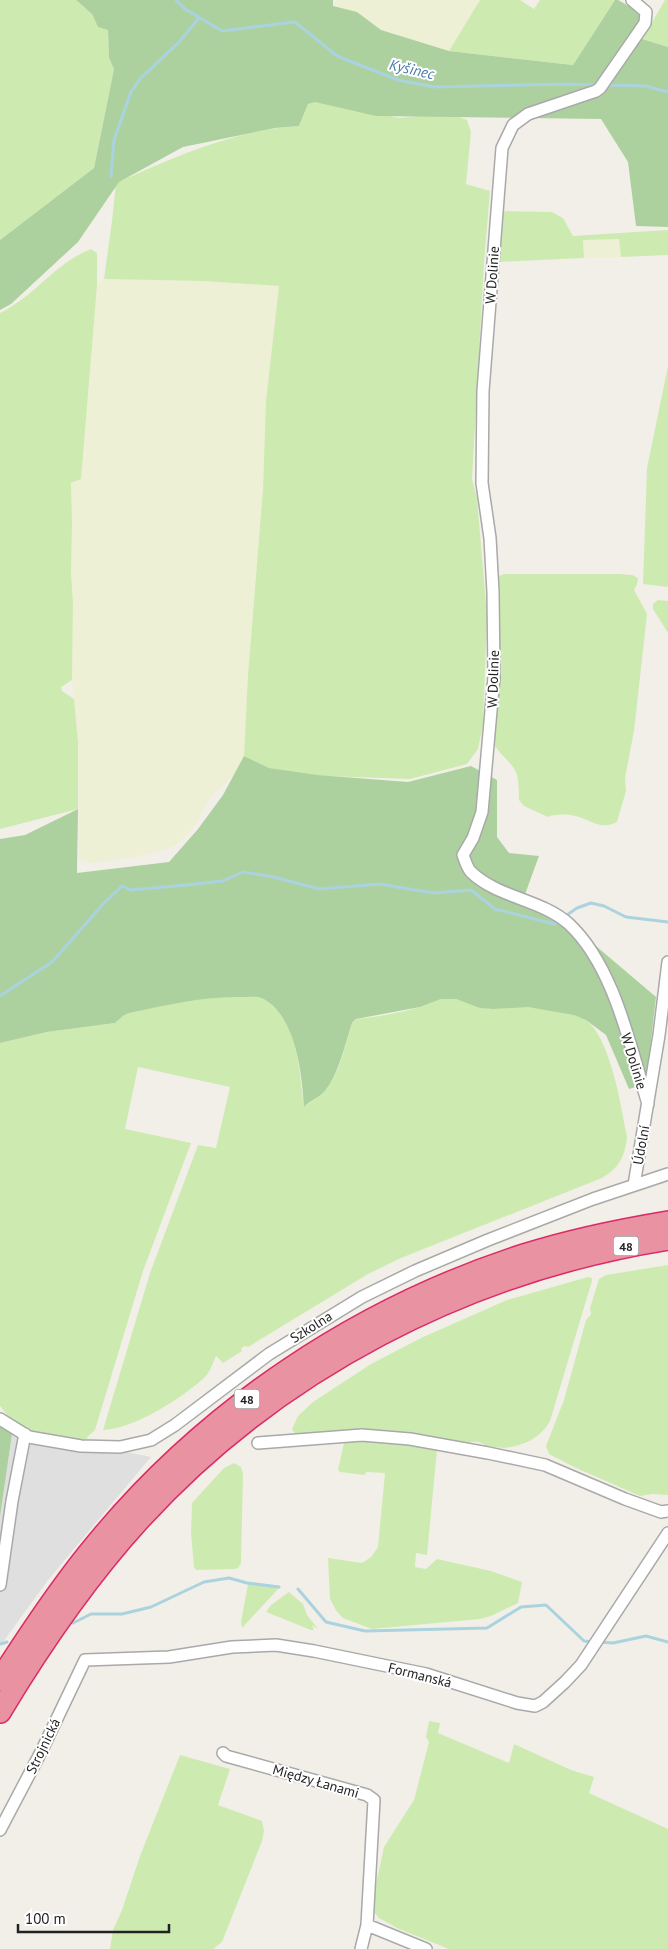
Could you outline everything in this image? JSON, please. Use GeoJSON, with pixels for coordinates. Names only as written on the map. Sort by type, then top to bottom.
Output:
{"type":"FeatureCollection","features":[{"type":"Feature","properties":{"kind":"highway","name":"48"},"geometry":{"type":"LineString","coordinates":[[0,1680],[60,1591],[97,1542],[133,1502],[207,1431],[288,1370],[376,1317],[427,1292],[478,1272],[524,1255],[568,1243],[668,1222]]}},
{"type":"Feature","properties":{"kind":"highway","name":"48"},"geometry":{"type":"LineString","coordinates":[[0,1712],[70,1605],[101,1564],[140,1519],[197,1463],[238,1428],[303,1380],[354,1348],[402,1323],[484,1287],[585,1255],[668,1239]]}},
{"type":"Feature","properties":{"kind":"street","name":"W Dolinie"},"geometry":{"type":"LineString","coordinates":[[632,0],[646,12],[645,23],[596,92],[528,114],[513,125],[502,148],[483,391],[482,483],[490,538],[494,677],[482,812],[473,838],[463,855],[470,870],[487,883],[554,912],[585,941],[599,961],[616,1002],[648,1104]]}},
{"type":"Feature","properties":{"kind":"street","name":"W Dolinie"},"geometry":{"type":"LineString","coordinates":[[648,1104],[668,962]]}},
{"type":"Feature","properties":{"kind":"street","name":"Údolní"},"geometry":{"type":"LineString","coordinates":[[634,1186],[648,1104]]}},
{"type":"Feature","properties":{"kind":"street","name":"Szkolna"},"geometry":{"type":"LineString","coordinates":[[0,1418],[29,1437],[81,1446],[102,1448],[126,1446],[151,1440],[175,1425],[269,1354],[362,1297],[415,1271],[488,1240],[668,1174]]}},
{"type":"Feature","properties":{"kind":"street"},"geometry":{"type":"LineString","coordinates":[[0,1585],[7,1548],[12,1501],[25,1434]]}},
{"type":"Feature","properties":{"kind":"street"},"geometry":{"type":"LineString","coordinates":[[258,1443],[362,1435],[410,1439],[488,1453],[545,1465],[625,1499],[664,1512],[668,1523]]}},
{"type":"Feature","properties":{"kind":"street","name":"Formanská"},"geometry":{"type":"LineString","coordinates":[[85,1660],[169,1657],[232,1647],[276,1645],[426,1674],[517,1703],[535,1706],[543,1702],[581,1665],[668,1532]]}},
{"type":"Feature","properties":{"kind":"street","name":"Strojnická"},"geometry":{"type":"LineString","coordinates":[[0,1830],[41,1752],[85,1660]]}},
{"type":"Feature","properties":{"kind":"street","name":"Między Łanami"},"geometry":{"type":"LineString","coordinates":[[223,1753],[226,1756],[367,1795],[374,1800],[367,1925],[361,1949]]}},
{"type":"Feature","properties":{"kind":"street"},"geometry":{"type":"LineString","coordinates":[[367,1925],[426,1949]]}},
{"type":"Feature","properties":{"kind":"shaded area"},"geometry":{"type":"Polygon","coordinates":[[[34,1433],[151,1457],[48,1580],[0,1646],[0,1517],[12,1434],[34,1433]]]}},
{"type":"Feature","properties":{"kind":"green space"},"geometry":{"type":"Polygon","coordinates":[[[0,0],[76,0],[92,14],[98,27],[108,29],[109,58],[114,69],[94,168],[0,240],[0,0]]]}},
{"type":"Feature","properties":{"kind":"green space"},"geometry":{"type":"Polygon","coordinates":[[[76,0],[333,0],[333,6],[357,12],[381,30],[449,51],[573,65],[615,0],[618,0],[643,14],[642,39],[668,47],[668,227],[636,226],[628,162],[601,119],[376,116],[315,102],[308,104],[299,126],[275,128],[183,147],[119,182],[78,242],[11,304],[0,310],[0,240],[94,168],[114,69],[109,58],[108,30],[98,27],[92,14],[76,0]]]}},
{"type":"Feature","properties":{"kind":"green space"},"geometry":{"type":"Polygon","coordinates":[[[337,0],[478,0],[476,7],[449,51],[405,40],[381,30],[357,12],[332,6],[337,0]]]}},
{"type":"Feature","properties":{"kind":"green space"},"geometry":{"type":"Polygon","coordinates":[[[480,0],[520,0],[534,9],[540,0],[615,0],[573,65],[449,51],[480,0]]]}},
{"type":"Feature","properties":{"kind":"green space"},"geometry":{"type":"Polygon","coordinates":[[[665,0],[668,0],[668,47],[642,39],[665,0]]]}},
{"type":"Feature","properties":{"kind":"green space"},"geometry":{"type":"Polygon","coordinates":[[[315,101],[399,118],[448,113],[467,120],[471,132],[466,184],[490,191],[472,479],[477,498],[487,615],[483,725],[478,749],[467,764],[410,779],[297,775],[269,768],[244,756],[248,675],[263,489],[266,401],[279,286],[204,281],[104,279],[116,183],[205,146],[251,133],[299,126],[308,104],[315,101]]]}},
{"type":"Feature","properties":{"kind":"green space"},"geometry":{"type":"Polygon","coordinates":[[[500,211],[552,212],[563,218],[573,236],[668,230],[668,255],[621,257],[619,239],[583,240],[584,258],[497,262],[500,211]]]}},
{"type":"Feature","properties":{"kind":"green space"},"geometry":{"type":"Polygon","coordinates":[[[620,239],[621,257],[584,258],[583,240],[620,239]]]}},
{"type":"Feature","properties":{"kind":"green space"},"geometry":{"type":"Polygon","coordinates":[[[91,249],[97,253],[97,285],[81,479],[71,483],[72,680],[61,687],[62,691],[74,699],[78,742],[78,809],[0,829],[0,313],[24,298],[66,263],[91,249]]]}},
{"type":"Feature","properties":{"kind":"green space"},"geometry":{"type":"Polygon","coordinates":[[[104,279],[279,285],[266,401],[263,489],[248,675],[244,756],[246,757],[233,776],[210,798],[193,829],[175,846],[138,857],[91,863],[79,859],[78,742],[72,680],[71,483],[81,479],[97,285],[104,279]]]}},
{"type":"Feature","properties":{"kind":"green space"},"geometry":{"type":"Polygon","coordinates":[[[668,366],[668,587],[643,584],[647,468],[668,366]]]}},
{"type":"Feature","properties":{"kind":"green space"},"geometry":{"type":"Polygon","coordinates":[[[504,574],[620,574],[632,575],[638,578],[634,590],[647,614],[634,731],[625,778],[626,791],[617,822],[600,825],[572,815],[548,817],[524,806],[519,800],[518,779],[514,768],[494,745],[499,625],[498,579],[499,576],[504,574]]]}},
{"type":"Feature","properties":{"kind":"green space"},"geometry":{"type":"Polygon","coordinates":[[[658,600],[668,601],[668,633],[653,609],[653,604],[658,600]]]}},
{"type":"Feature","properties":{"kind":"green space"},"geometry":{"type":"Polygon","coordinates":[[[244,756],[269,768],[317,775],[408,782],[471,766],[497,780],[497,837],[509,853],[539,856],[524,897],[583,935],[656,997],[646,1084],[629,1089],[606,1035],[586,1020],[574,1015],[528,1007],[480,1008],[456,999],[441,999],[420,1007],[356,1019],[352,1023],[333,1079],[321,1095],[304,1107],[299,1062],[289,1031],[282,1017],[273,1006],[259,997],[228,997],[186,1002],[129,1013],[115,1023],[47,1032],[0,1043],[0,839],[25,835],[78,809],[77,873],[169,862],[198,829],[223,795],[244,756]]]}},
{"type":"Feature","properties":{"kind":"green space"},"geometry":{"type":"Polygon","coordinates":[[[225,996],[259,997],[275,1008],[284,1019],[295,1047],[304,1107],[321,1095],[334,1078],[352,1023],[357,1019],[405,1011],[448,998],[487,1008],[537,1008],[579,1016],[595,1029],[614,1074],[627,1137],[623,1156],[617,1166],[602,1178],[401,1258],[368,1274],[248,1347],[244,1346],[241,1349],[242,1351],[223,1363],[216,1356],[205,1377],[171,1403],[128,1425],[103,1430],[150,1273],[198,1145],[216,1148],[230,1087],[138,1067],[125,1129],[191,1143],[143,1271],[95,1430],[88,1436],[85,1443],[34,1433],[12,1421],[0,1406],[0,1043],[47,1032],[115,1023],[129,1013],[187,1000],[225,996]]]}},
{"type":"Feature","properties":{"kind":"green space"},"geometry":{"type":"Polygon","coordinates":[[[668,1265],[668,1495],[652,1494],[640,1496],[549,1454],[546,1446],[564,1400],[586,1320],[591,1314],[590,1308],[599,1279],[606,1275],[668,1265]]]}},
{"type":"Feature","properties":{"kind":"green space"},"geometry":{"type":"Polygon","coordinates":[[[588,1277],[592,1278],[592,1281],[550,1421],[539,1435],[532,1440],[524,1444],[497,1448],[478,1442],[459,1444],[384,1431],[297,1436],[292,1429],[298,1416],[313,1402],[371,1364],[421,1338],[507,1300],[588,1277]]]}},
{"type":"Feature","properties":{"kind":"green space"},"geometry":{"type":"Polygon","coordinates":[[[0,1424],[12,1434],[0,1517],[0,1424]]]}},
{"type":"Feature","properties":{"kind":"green space"},"geometry":{"type":"Polygon","coordinates":[[[360,1439],[395,1442],[437,1450],[427,1555],[416,1553],[415,1567],[426,1569],[437,1559],[491,1571],[522,1582],[518,1603],[491,1616],[480,1619],[372,1629],[343,1618],[337,1612],[330,1599],[328,1558],[362,1563],[371,1557],[378,1547],[385,1473],[366,1472],[365,1475],[340,1472],[338,1470],[344,1443],[360,1439]]]}},
{"type":"Feature","properties":{"kind":"green space"},"geometry":{"type":"Polygon","coordinates":[[[234,1463],[241,1467],[243,1474],[241,1563],[235,1569],[196,1570],[194,1567],[191,1533],[192,1503],[224,1468],[234,1463]]]}},
{"type":"Feature","properties":{"kind":"green space"},"geometry":{"type":"Polygon","coordinates":[[[248,1584],[279,1588],[242,1628],[241,1622],[248,1584]]]}},
{"type":"Feature","properties":{"kind":"green space"},"geometry":{"type":"Polygon","coordinates":[[[289,1592],[303,1604],[307,1615],[318,1629],[312,1625],[314,1630],[311,1630],[266,1612],[271,1605],[289,1592]]]}},
{"type":"Feature","properties":{"kind":"green space"},"geometry":{"type":"Polygon","coordinates":[[[429,1721],[440,1723],[438,1733],[509,1763],[514,1744],[571,1770],[594,1777],[589,1793],[668,1829],[668,1949],[449,1949],[399,1929],[379,1918],[374,1912],[376,1884],[384,1847],[414,1800],[429,1742],[426,1737],[429,1721]]]}},
{"type":"Feature","properties":{"kind":"green space"},"geometry":{"type":"Polygon","coordinates":[[[180,1755],[230,1769],[218,1805],[262,1821],[264,1831],[262,1841],[222,1942],[213,1949],[110,1949],[113,1930],[180,1755]]]}},
{"type":"Feature","properties":{"kind":"waterway","name":"Kyšinec"},"geometry":{"type":"LineString","coordinates":[[176,0],[185,9],[222,31],[295,22],[337,56],[398,80],[434,87],[597,85]]}},
{"type":"Feature","properties":{"kind":"waterway"},"geometry":{"type":"LineString","coordinates":[[111,176],[114,140],[131,92],[140,79],[179,42],[199,18]]}},
{"type":"Feature","properties":{"kind":"waterway","name":"Kyšinec"},"geometry":{"type":"LineString","coordinates":[[606,85],[646,86],[668,92]]}},
{"type":"Feature","properties":{"kind":"waterway"},"geometry":{"type":"LineString","coordinates":[[0,996],[52,962],[104,903],[122,886],[131,890],[223,881],[243,872],[274,877],[319,889],[380,884],[433,893],[471,890],[495,909],[554,924],[559,921]]}},
{"type":"Feature","properties":{"kind":"waterway"},"geometry":{"type":"LineString","coordinates":[[564,917],[577,908],[591,903],[604,906],[626,917],[668,922]]}},
{"type":"Feature","properties":{"kind":"waterway"},"geometry":{"type":"LineString","coordinates":[[73,1623],[91,1614],[122,1614],[151,1607],[204,1582],[229,1578],[247,1583],[279,1587]]}},
{"type":"Feature","properties":{"kind":"waterway"},"geometry":{"type":"LineString","coordinates":[[298,1589],[326,1622],[365,1631],[487,1628],[521,1607],[546,1605],[584,1641],[593,1642]]}},
{"type":"Feature","properties":{"kind":"waterway"},"geometry":{"type":"LineString","coordinates":[[599,1642],[613,1643],[646,1636],[668,1642]]}},
{"type":"Feature","properties":{"kind":"waterway"},"geometry":{"type":"LineString","coordinates":[[0,1644],[7,1642]]}}]}
